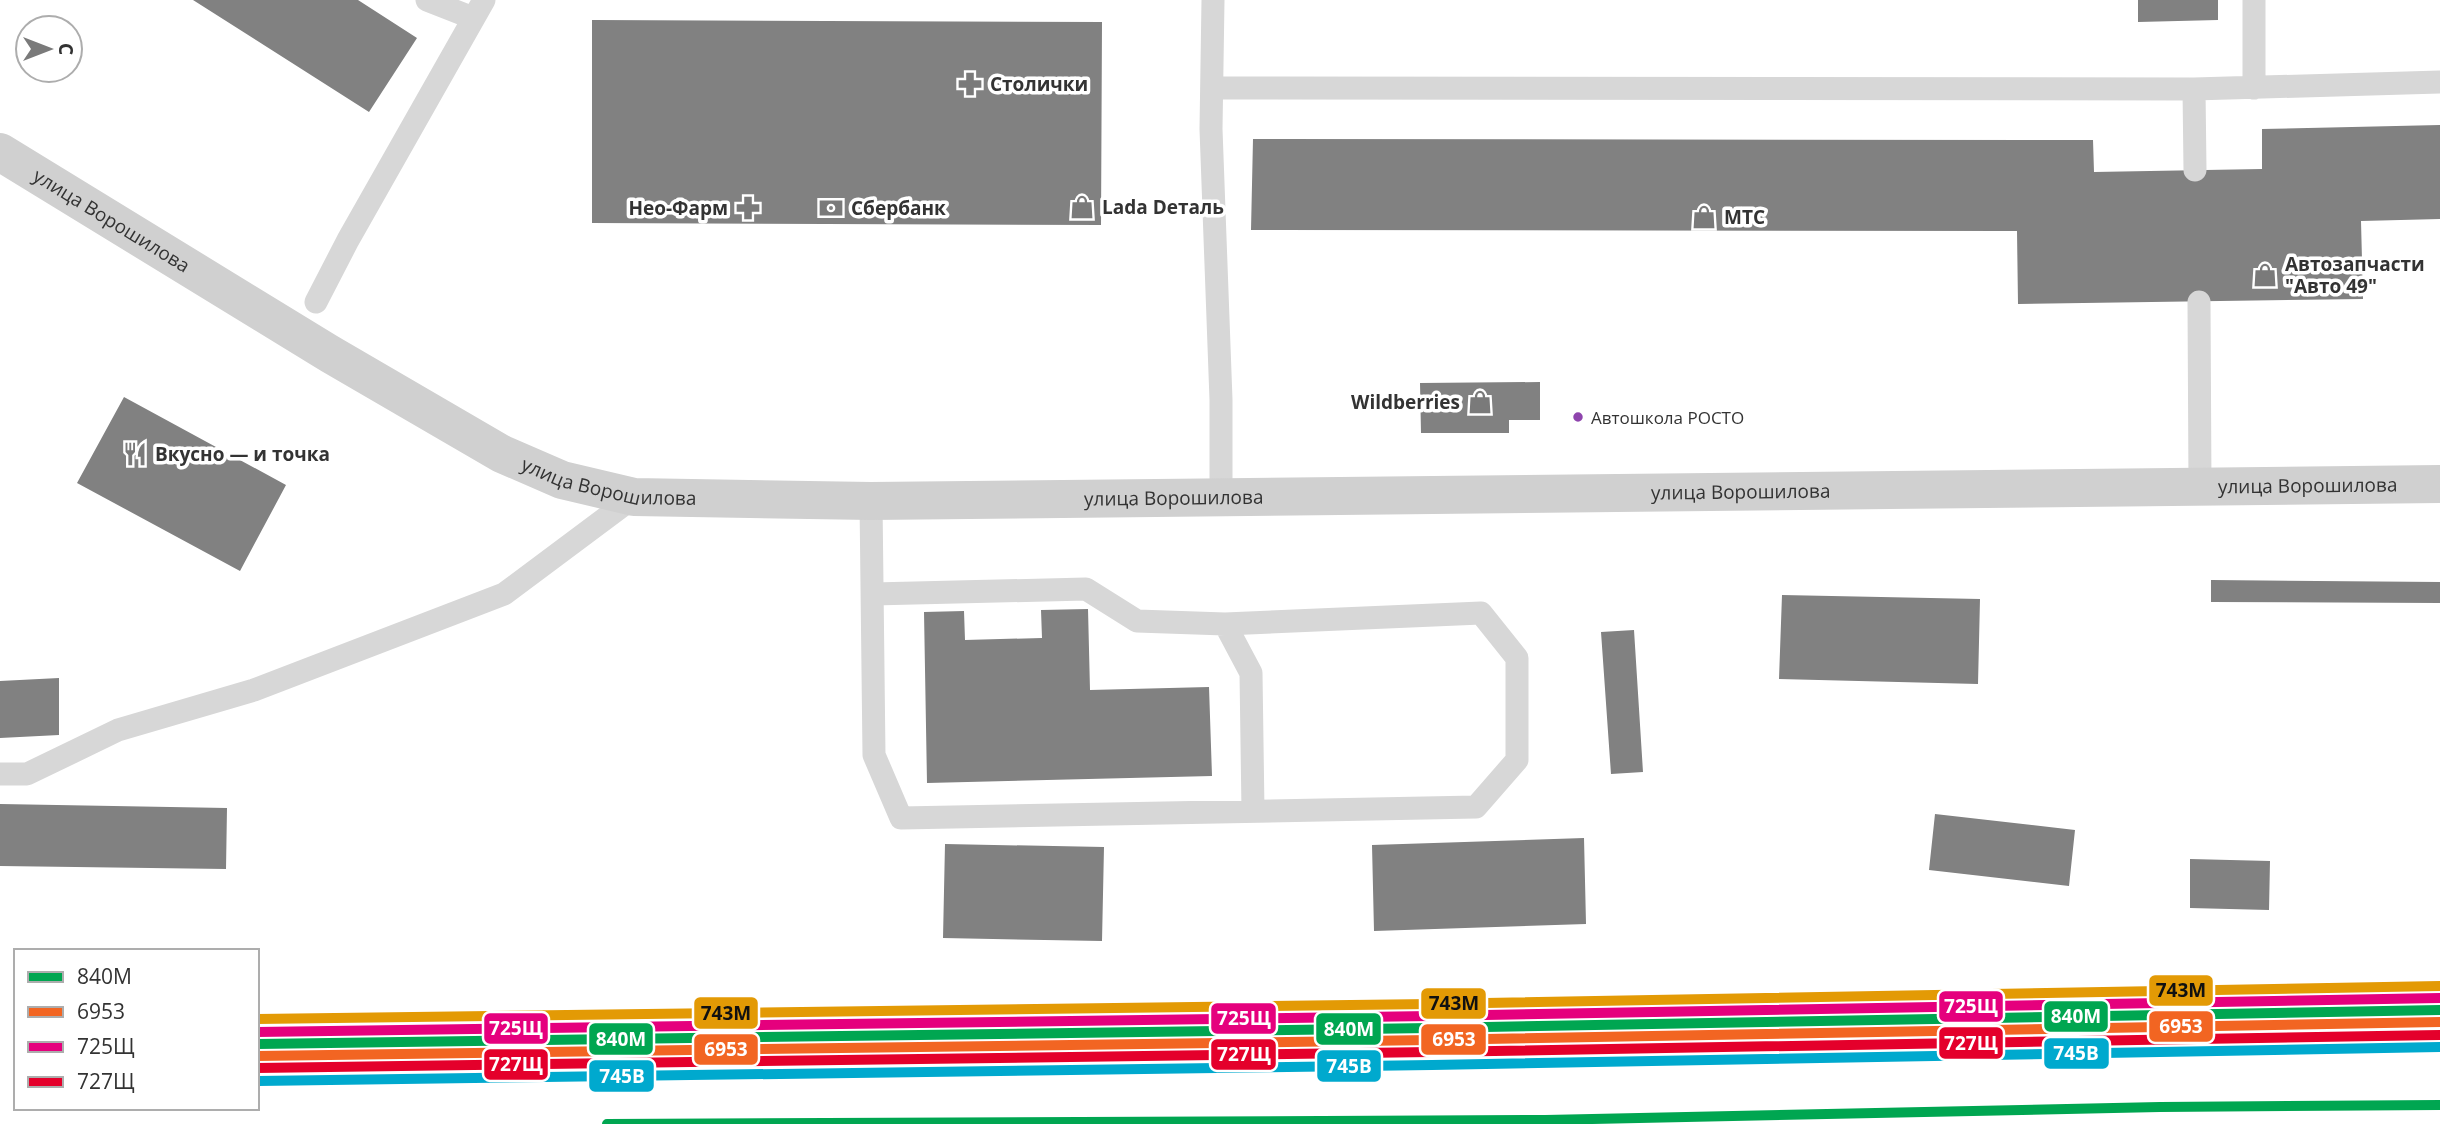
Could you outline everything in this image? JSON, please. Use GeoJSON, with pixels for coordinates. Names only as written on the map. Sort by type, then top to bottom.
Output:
{"type":"FeatureCollection","features":[{"type":"Feature","properties":{"kind":"main road","name":"улица Ворошилова"},"geometry":{"type":"LineString","coordinates":[[0,152],[330,354],[502,454],[562,480],[634,497],[871,501],[2440,484]]}},
{"type":"Feature","properties":{"kind":"lane"},"geometry":{"type":"LineString","coordinates":[[316,302],[478,9],[427,0]]}},
{"type":"Feature","properties":{"kind":"lane"},"geometry":{"type":"LineString","coordinates":[[1213,0],[1212,88],[1221,498]]}},
{"type":"Feature","properties":{"kind":"lane"},"geometry":{"type":"LineString","coordinates":[[2254,0],[2254,88]]}},
{"type":"Feature","properties":{"kind":"lane"},"geometry":{"type":"LineString","coordinates":[[1212,88],[2194,89],[2440,82]]}},
{"type":"Feature","properties":{"kind":"lane"},"geometry":{"type":"LineString","coordinates":[[2194,89],[2195,170]]}},
{"type":"Feature","properties":{"kind":"lane"},"geometry":{"type":"LineString","coordinates":[[2199,302],[2200,486]]}},
{"type":"Feature","properties":{"kind":"lane"},"geometry":{"type":"LineString","coordinates":[[0,774],[27,774],[118,730],[254,690],[504,594],[634,497]]}},
{"type":"Feature","properties":{"kind":"lane"},"geometry":{"type":"LineString","coordinates":[[871,501],[874,755],[901,818],[1476,807],[1517,760],[1517,658],[1480,613],[1225,624],[1137,621],[1086,589],[873,594]]}},
{"type":"Feature","properties":{"kind":"lane"},"geometry":{"type":"LineString","coordinates":[[1225,624],[1251,673],[1253,811]]}},
{"type":"Feature","properties":{"kind":"building"},"geometry":{"type":"Polygon","coordinates":[[[193,0],[358,0],[417,38],[369,112],[193,0]]]}},
{"type":"Feature","properties":{"kind":"building"},"geometry":{"type":"Polygon","coordinates":[[[2138,0],[2218,0],[2218,20],[2138,22],[2138,0]]]}},
{"type":"Feature","properties":{"kind":"building"},"geometry":{"type":"Polygon","coordinates":[[[592,20],[1102,22],[1101,225],[592,223],[592,20]]]}},
{"type":"Feature","properties":{"kind":"building"},"geometry":{"type":"Polygon","coordinates":[[[2440,125],[2440,219],[2361,221],[2363,299],[2018,304],[2017,231],[1251,230],[1253,139],[2093,140],[2094,172],[2262,169],[2262,129],[2440,125]]]}},
{"type":"Feature","properties":{"kind":"building","name":"Wildberries"},"geometry":{"type":"Polygon","coordinates":[[[1540,382],[1540,420],[1509,420],[1509,433],[1421,433],[1420,383],[1540,382]]]}},
{"type":"Feature","properties":{"kind":"building"},"geometry":{"type":"Polygon","coordinates":[[[124,397],[286,485],[240,571],[77,483],[124,397]]]}},
{"type":"Feature","properties":{"kind":"building"},"geometry":{"type":"Polygon","coordinates":[[[2211,580],[2440,582],[2440,603],[2211,602],[2211,580]]]}},
{"type":"Feature","properties":{"kind":"building"},"geometry":{"type":"Polygon","coordinates":[[[1782,595],[1980,599],[1978,684],[1779,679],[1782,595]]]}},
{"type":"Feature","properties":{"kind":"building"},"geometry":{"type":"Polygon","coordinates":[[[1088,609],[1090,690],[1209,687],[1212,776],[927,783],[924,612],[964,611],[965,640],[1042,638],[1041,610],[1088,609]]]}},
{"type":"Feature","properties":{"kind":"building"},"geometry":{"type":"Polygon","coordinates":[[[1634,630],[1643,772],[1611,774],[1601,632],[1634,630]]]}},
{"type":"Feature","properties":{"kind":"building"},"geometry":{"type":"Polygon","coordinates":[[[59,678],[59,735],[0,738],[0,681],[59,678]]]}},
{"type":"Feature","properties":{"kind":"building"},"geometry":{"type":"Polygon","coordinates":[[[0,804],[227,808],[226,869],[0,866],[0,804]]]}},
{"type":"Feature","properties":{"kind":"building"},"geometry":{"type":"Polygon","coordinates":[[[1935,814],[2075,830],[2069,886],[1929,870],[1935,814]]]}},
{"type":"Feature","properties":{"kind":"building"},"geometry":{"type":"Polygon","coordinates":[[[1584,838],[1586,924],[1374,931],[1372,845],[1584,838]]]}},
{"type":"Feature","properties":{"kind":"building"},"geometry":{"type":"Polygon","coordinates":[[[945,844],[1104,847],[1102,941],[943,938],[945,844]]]}},
{"type":"Feature","properties":{"kind":"building"},"geometry":{"type":"Polygon","coordinates":[[[2190,859],[2270,861],[2269,910],[2190,908],[2190,859]]]}},
{"type":"Feature","properties":{"kind":"transit line","name":"743М"},"geometry":{"type":"LineString","coordinates":[[259,1019],[1431,1004],[2440,986]]}},
{"type":"Feature","properties":{"kind":"transit line","name":"725Щ"},"geometry":{"type":"LineString","coordinates":[[259,1032],[1431,1016],[2440,998]]}},
{"type":"Feature","properties":{"kind":"transit line","name":"840М"},"geometry":{"type":"LineString","coordinates":[[259,1044],[1431,1028],[2440,1010]]}},
{"type":"Feature","properties":{"kind":"transit line","name":"6953"},"geometry":{"type":"LineString","coordinates":[[259,1056],[1431,1040],[2440,1022]]}},
{"type":"Feature","properties":{"kind":"transit line","name":"727Щ"},"geometry":{"type":"LineString","coordinates":[[259,1068],[2440,1035]]}},
{"type":"Feature","properties":{"kind":"transit line","name":"745В"},"geometry":{"type":"LineString","coordinates":[[259,1081],[1432,1065],[2440,1047]]}},
{"type":"Feature","properties":{"kind":"transit line","name":"840М"},"geometry":{"type":"LineString","coordinates":[[607,1124],[1545,1120],[2160,1107],[2440,1105]]}},
{"type":"Feature","properties":{"kind":"place","name":"Столички"},"geometry":{"type":"Point","coordinates":[970,84]}},
{"type":"Feature","properties":{"kind":"place","name":"Lada Dеталь"},"geometry":{"type":"Point","coordinates":[1082,207]}},
{"type":"Feature","properties":{"kind":"place","name":"Нео-Фарм"},"geometry":{"type":"Point","coordinates":[748,208]}},
{"type":"Feature","properties":{"kind":"place","name":"Сбербанк"},"geometry":{"type":"Point","coordinates":[831,208]}},
{"type":"Feature","properties":{"kind":"place","name":"МТС"},"geometry":{"type":"Point","coordinates":[1704,217]}},
{"type":"Feature","properties":{"kind":"place","name":"Автозапчасти \"Авто 49\""},"geometry":{"type":"Point","coordinates":[2265,275]}},
{"type":"Feature","properties":{"kind":"place","name":"Wildberries"},"geometry":{"type":"Point","coordinates":[1480,402]}},
{"type":"Feature","properties":{"kind":"place","name":"Автошкола РОСТО"},"geometry":{"type":"Point","coordinates":[1578,417]}},
{"type":"Feature","properties":{"kind":"place","name":"Вкусно — и точка"},"geometry":{"type":"Point","coordinates":[135,454]}}]}
